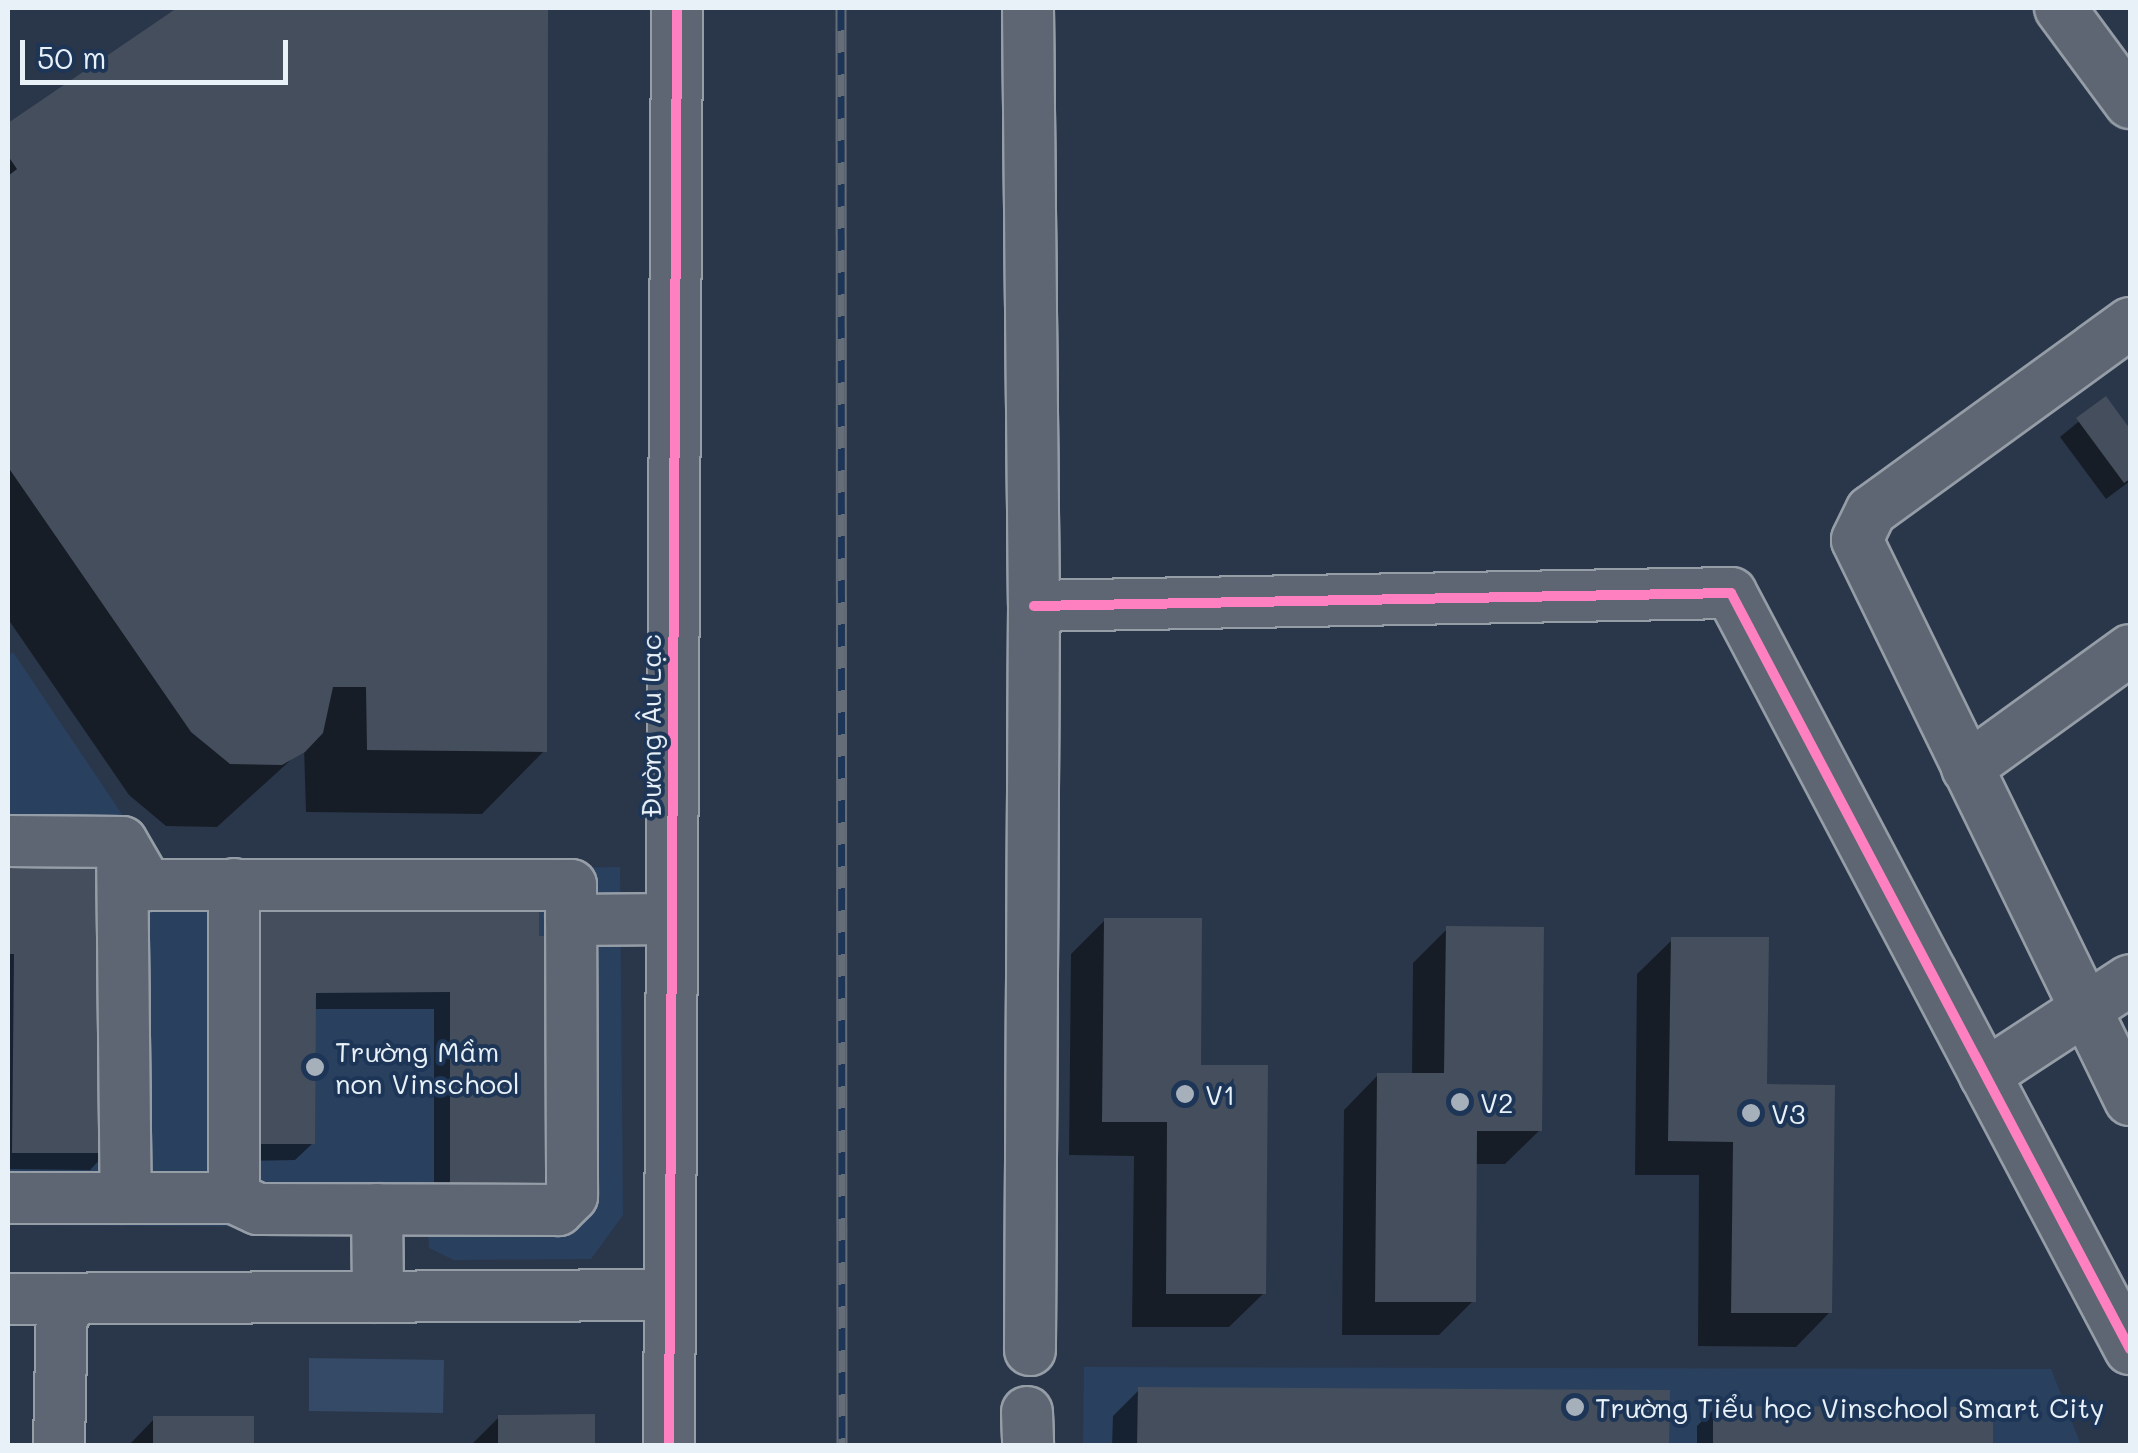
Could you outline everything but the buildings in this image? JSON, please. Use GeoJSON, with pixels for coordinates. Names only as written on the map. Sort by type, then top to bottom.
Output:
{"type":"FeatureCollection","features":[{"type":"Feature","properties":{"kind":"street","name":"Đường Âu Lạc"},"geometry":{"type":"LineString","coordinates":[[670,1446],[676,8]]}},
{"type":"Feature","properties":{"kind":"street"},"geometry":{"type":"LineString","coordinates":[[1028,8],[1034,606],[1030,1350]]}},
{"type":"Feature","properties":{"kind":"street"},"geometry":{"type":"LineString","coordinates":[[2060,8],[2130,102]]}},
{"type":"Feature","properties":{"kind":"street"},"geometry":{"type":"LineString","coordinates":[[2130,322],[1872,512],[1860,527],[1861,553],[2130,1100]]}},
{"type":"Feature","properties":{"kind":"street"},"geometry":{"type":"LineString","coordinates":[[1034,606],[1731,594],[2130,1349]]}},
{"type":"Feature","properties":{"kind":"street"},"geometry":{"type":"LineString","coordinates":[[1967,768],[2130,650]]}},
{"type":"Feature","properties":{"kind":"street"},"geometry":{"type":"LineString","coordinates":[[8,841],[122,842]]}},
{"type":"Feature","properties":{"kind":"street"},"geometry":{"type":"LineString","coordinates":[[8,1198],[234,1198],[258,1209],[558,1210],[570,1203],[571,885],[146,885],[122,842]]}},
{"type":"Feature","properties":{"kind":"street"},"geometry":{"type":"LineString","coordinates":[[122,842],[126,1198]]}},
{"type":"Feature","properties":{"kind":"street"},"geometry":{"type":"LineString","coordinates":[[234,884],[234,1198]]}},
{"type":"Feature","properties":{"kind":"street"},"geometry":{"type":"LineString","coordinates":[[571,920],[671,919]]}},
{"type":"Feature","properties":{"kind":"street"},"geometry":{"type":"LineString","coordinates":[[1985,1075],[2087,1012],[2130,980]]}},
{"type":"Feature","properties":{"kind":"street"},"geometry":{"type":"LineString","coordinates":[[377,1209],[378,1298]]}},
{"type":"Feature","properties":{"kind":"street"},"geometry":{"type":"LineString","coordinates":[[8,1299],[669,1295]]}},
{"type":"Feature","properties":{"kind":"street"},"geometry":{"type":"LineString","coordinates":[[59,1446],[62,1300]]}},
{"type":"Feature","properties":{"kind":"shaded area","name":"Trường Mầm non Vinschool"},"geometry":{"type":"Polygon","coordinates":[[[13,652],[162,874],[620,867],[623,1215],[591,1259],[454,1260],[429,1248],[428,1228],[8,1225],[8,656],[13,652]]]}},
{"type":"Feature","properties":{"kind":"shaded area"},"geometry":{"type":"Polygon","coordinates":[[[309,1358],[444,1360],[443,1413],[309,1411],[309,1358]]]}},
{"type":"Feature","properties":{"kind":"shaded area","name":"Trường Tiểu học Vinschool Smart City"},"geometry":{"type":"Polygon","coordinates":[[[1084,1367],[2051,1369],[2081,1445],[1083,1446],[1084,1367]]]}},
{"type":"Feature","properties":{"kind":"railway"},"geometry":{"type":"LineString","coordinates":[[841,8],[842,1446]]}},
{"type":"Feature","properties":{"kind":"cycle path"},"geometry":{"type":"LineString","coordinates":[[669,1446],[677,8]]}},
{"type":"Feature","properties":{"kind":"cycle path"},"geometry":{"type":"LineString","coordinates":[[1034,606],[1731,593],[2130,1349]]}},
{"type":"Feature","properties":{"kind":"place","name":"Trường Mầm non Vinschool"},"geometry":{"type":"Point","coordinates":[315,1067]}},
{"type":"Feature","properties":{"kind":"place","name":"V1"},"geometry":{"type":"Point","coordinates":[1185,1094]}},
{"type":"Feature","properties":{"kind":"place","name":"V2"},"geometry":{"type":"Point","coordinates":[1460,1102]}},
{"type":"Feature","properties":{"kind":"place","name":"V3"},"geometry":{"type":"Point","coordinates":[1751,1113]}},
{"type":"Feature","properties":{"kind":"place","name":"Trường Tiểu học Vinschool Smart City"},"geometry":{"type":"Point","coordinates":[1575,1407]}}]}
